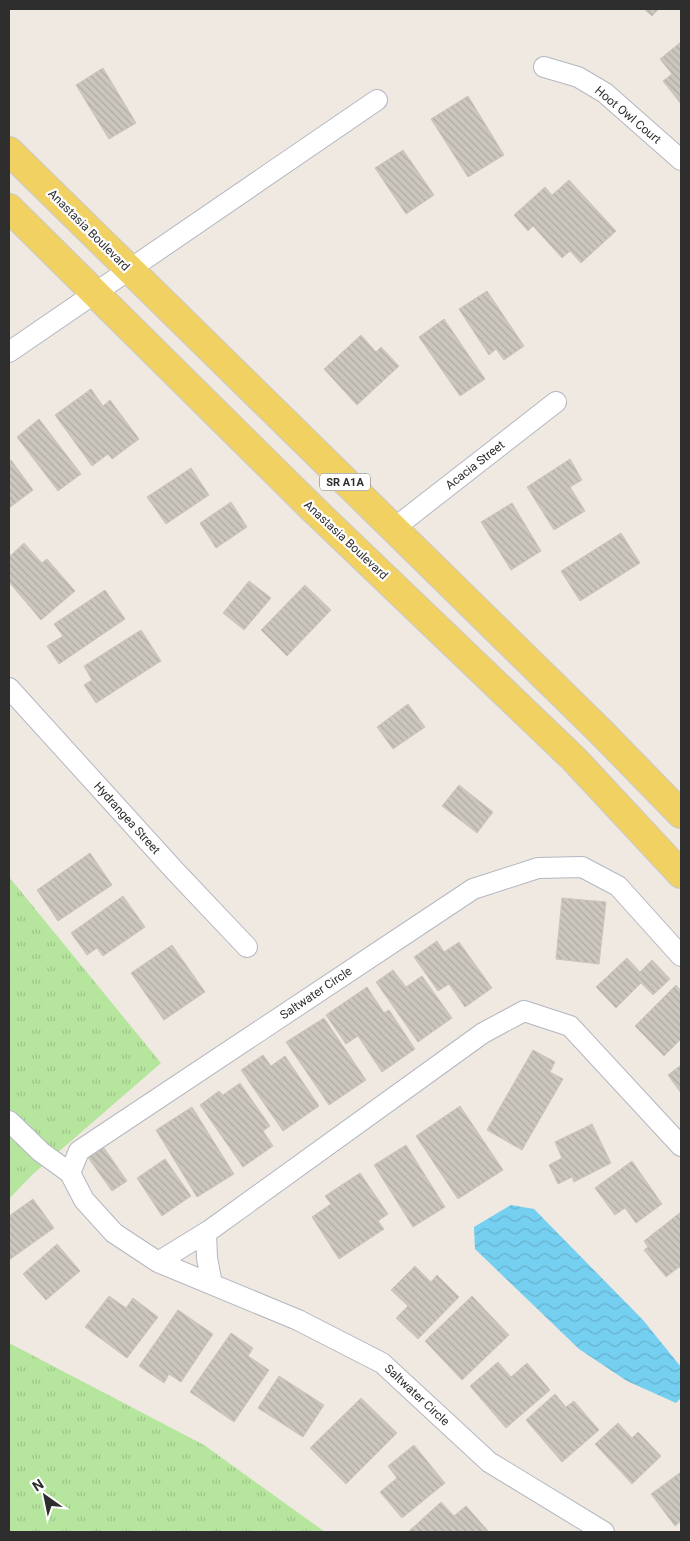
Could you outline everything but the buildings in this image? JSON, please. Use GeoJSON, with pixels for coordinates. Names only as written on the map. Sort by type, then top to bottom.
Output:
{"type":"FeatureCollection","features":[{"type":"Feature","properties":{"kind":"main road","name":"Anastasia Boulevard"},"geometry":{"type":"LineString","coordinates":[[9,151],[600,731],[681,814]]}},
{"type":"Feature","properties":{"kind":"main road","name":"Anastasia Boulevard"},"geometry":{"type":"LineString","coordinates":[[9,208],[97,293],[312,508],[574,759],[681,874]]}},
{"type":"Feature","properties":{"kind":"street","name":"Hoot Owl Court"},"geometry":{"type":"LineString","coordinates":[[544,67],[578,77],[606,93],[681,160]]}},
{"type":"Feature","properties":{"kind":"street"},"geometry":{"type":"LineString","coordinates":[[9,352],[377,100]]}},
{"type":"Feature","properties":{"kind":"street","name":"Acacia Street"},"geometry":{"type":"LineString","coordinates":[[393,529],[556,402]]}},
{"type":"Feature","properties":{"kind":"street","name":"Hydrangea Street"},"geometry":{"type":"LineString","coordinates":[[9,688],[175,871],[247,947]]}},
{"type":"Feature","properties":{"kind":"street","name":"Saltwater Circle"},"geometry":{"type":"LineString","coordinates":[[604,1532],[489,1462],[382,1363],[298,1320],[158,1262],[114,1233],[84,1200],[70,1173],[79,1151],[473,889],[538,868],[582,867],[618,886],[681,956]]}},
{"type":"Feature","properties":{"kind":"street"},"geometry":{"type":"LineString","coordinates":[[158,1262],[206,1233],[483,1034],[524,1011],[570,1026],[678,1136]]}},
{"type":"Feature","properties":{"kind":"street"},"geometry":{"type":"LineString","coordinates":[[9,1121],[41,1152],[70,1173]]}},
{"type":"Feature","properties":{"kind":"street"},"geometry":{"type":"LineString","coordinates":[[206,1233],[207,1258],[212,1284]]}},
{"type":"Feature","properties":{"kind":"green space"},"geometry":{"type":"Polygon","coordinates":[[[9,877],[161,1063],[33,1174],[9,1199],[9,877]]]}},
{"type":"Feature","properties":{"kind":"green space"},"geometry":{"type":"Polygon","coordinates":[[[9,1343],[204,1445],[325,1532],[9,1532],[9,1343]]]}},
{"type":"Feature","properties":{"kind":"water"},"geometry":{"type":"Polygon","coordinates":[[[511,1205],[534,1209],[643,1320],[681,1367],[681,1398],[676,1403],[627,1381],[579,1349],[475,1249],[474,1227],[511,1205]]]}}]}
